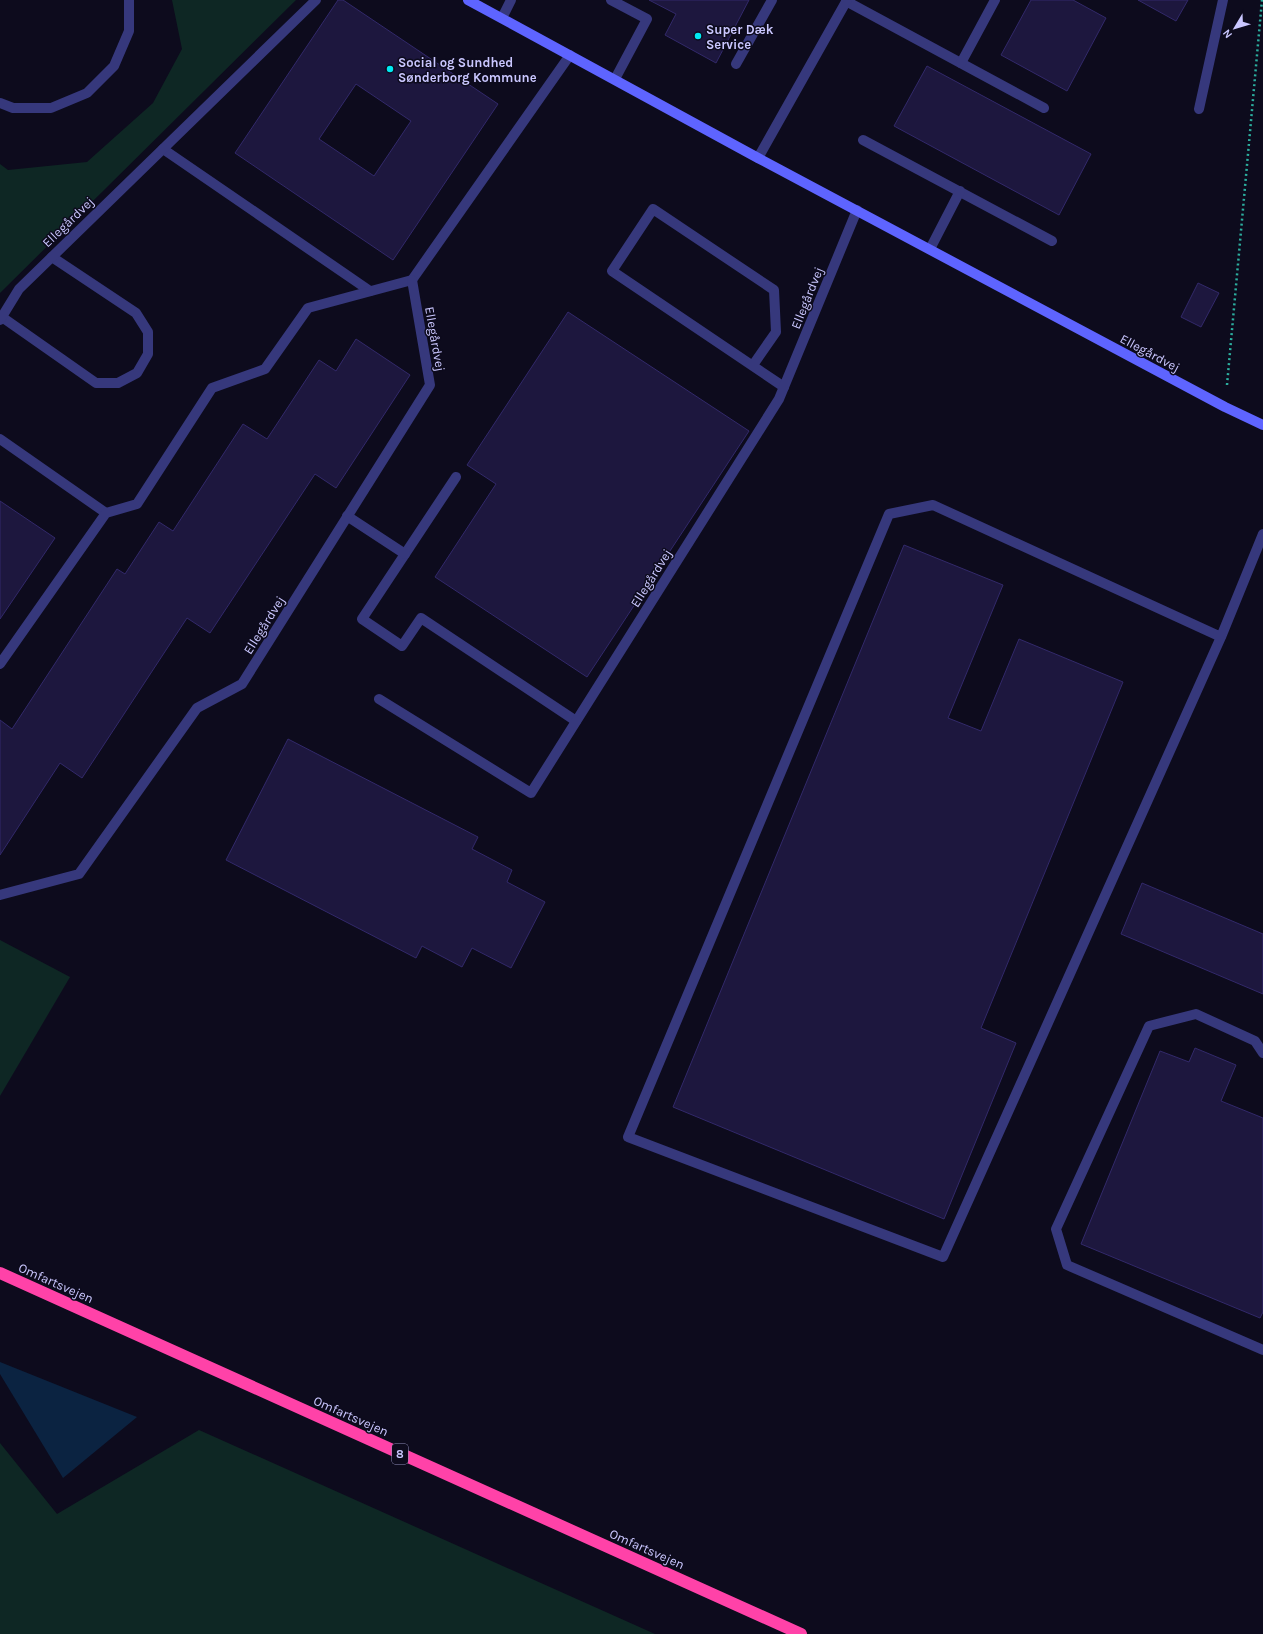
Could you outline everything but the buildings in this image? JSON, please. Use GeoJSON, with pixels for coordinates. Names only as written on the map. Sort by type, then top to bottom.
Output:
{"type":"FeatureCollection","features":[{"type":"Feature","properties":{"kind":"highway","name":"Omfartsvejen"},"geometry":{"type":"LineString","coordinates":[[0,1274],[801,1634]]}},
{"type":"Feature","properties":{"kind":"street","name":"Ellegårdvej"},"geometry":{"type":"LineString","coordinates":[[468,0],[758,158],[1225,407],[1263,425]]}},
{"type":"Feature","properties":{"kind":"lane"},"geometry":{"type":"LineString","coordinates":[[0,103],[13,108],[51,108],[87,93],[114,66],[129,31],[129,0]]}},
{"type":"Feature","properties":{"kind":"lane","name":"Ellegårdvej"},"geometry":{"type":"LineString","coordinates":[[1,319],[19,289],[316,0]]}},
{"type":"Feature","properties":{"kind":"lane"},"geometry":{"type":"LineString","coordinates":[[502,18],[511,0]]}},
{"type":"Feature","properties":{"kind":"lane"},"geometry":{"type":"LineString","coordinates":[[611,0],[647,19],[615,79]]}},
{"type":"Feature","properties":{"kind":"lane"},"geometry":{"type":"LineString","coordinates":[[736,64],[772,0]]}},
{"type":"Feature","properties":{"kind":"lane"},"geometry":{"type":"LineString","coordinates":[[961,63],[995,0]]}},
{"type":"Feature","properties":{"kind":"lane"},"geometry":{"type":"LineString","coordinates":[[1199,109],[1223,0]]}},
{"type":"Feature","properties":{"kind":"lane"},"geometry":{"type":"LineString","coordinates":[[758,158],[847,1],[1044,108]]}},
{"type":"Feature","properties":{"kind":"lane"},"geometry":{"type":"LineString","coordinates":[[0,664],[106,513],[137,504],[212,388],[265,369],[308,308],[412,280],[570,55]]}},
{"type":"Feature","properties":{"kind":"lane"},"geometry":{"type":"LineString","coordinates":[[863,140],[1052,241]]}},
{"type":"Feature","properties":{"kind":"lane"},"geometry":{"type":"LineString","coordinates":[[163,149],[370,291]]}},
{"type":"Feature","properties":{"kind":"lane"},"geometry":{"type":"LineString","coordinates":[[930,249],[960,191]]}},
{"type":"Feature","properties":{"kind":"lane"},"geometry":{"type":"LineString","coordinates":[[753,365],[776,332],[774,290],[653,209],[612,270],[784,387]]}},
{"type":"Feature","properties":{"kind":"lane","name":"Ellegårdvej"},"geometry":{"type":"LineString","coordinates":[[379,699],[531,793],[779,399],[857,210]]}},
{"type":"Feature","properties":{"kind":"lane"},"geometry":{"type":"LineString","coordinates":[[1,319],[96,383],[118,384],[137,373],[148,354],[148,332],[136,313],[52,257]]}},
{"type":"Feature","properties":{"kind":"lane","name":"Ellegårdvej"},"geometry":{"type":"LineString","coordinates":[[0,895],[80,874],[197,708],[242,684],[430,385],[412,280]]}},
{"type":"Feature","properties":{"kind":"lane"},"geometry":{"type":"LineString","coordinates":[[0,439],[106,513]]}},
{"type":"Feature","properties":{"kind":"lane"},"geometry":{"type":"LineString","coordinates":[[456,477],[362,619],[402,646],[420,618],[576,721]]}},
{"type":"Feature","properties":{"kind":"lane"},"geometry":{"type":"LineString","coordinates":[[1221,637],[933,505],[889,514],[628,1137],[943,1257],[1221,637],[1263,534]]}},
{"type":"Feature","properties":{"kind":"lane"},"geometry":{"type":"LineString","coordinates":[[348,516],[405,554]]}},
{"type":"Feature","properties":{"kind":"lane"},"geometry":{"type":"LineString","coordinates":[[1263,1053],[1255,1041],[1196,1014],[1149,1026],[1056,1229],[1067,1265],[1263,1350]]}},
{"type":"Feature","properties":{"kind":"path"},"geometry":{"type":"LineString","coordinates":[[1225,407],[1262,0]]}},
{"type":"Feature","properties":{"kind":"green space"},"geometry":{"type":"Polygon","coordinates":[[[172,0],[296,0],[0,293],[0,164],[8,170],[87,162],[153,103],[182,49],[172,0]]]}},
{"type":"Feature","properties":{"kind":"green space"},"geometry":{"type":"Polygon","coordinates":[[[0,940],[70,977],[0,1096],[0,940]]]}},
{"type":"Feature","properties":{"kind":"green space"},"geometry":{"type":"Polygon","coordinates":[[[199,1430],[655,1634],[0,1634],[0,1443],[57,1514],[199,1430]]]}},
{"type":"Feature","properties":{"kind":"water"},"geometry":{"type":"Polygon","coordinates":[[[0,1362],[137,1417],[63,1478],[0,1374],[0,1362]]]}},
{"type":"Feature","properties":{"kind":"place","name":"Super Dæk Service"},"geometry":{"type":"Point","coordinates":[698,36]}},
{"type":"Feature","properties":{"kind":"place","name":"Social og Sundhed Sønderborg Kommune"},"geometry":{"type":"Point","coordinates":[390,69]}}]}
